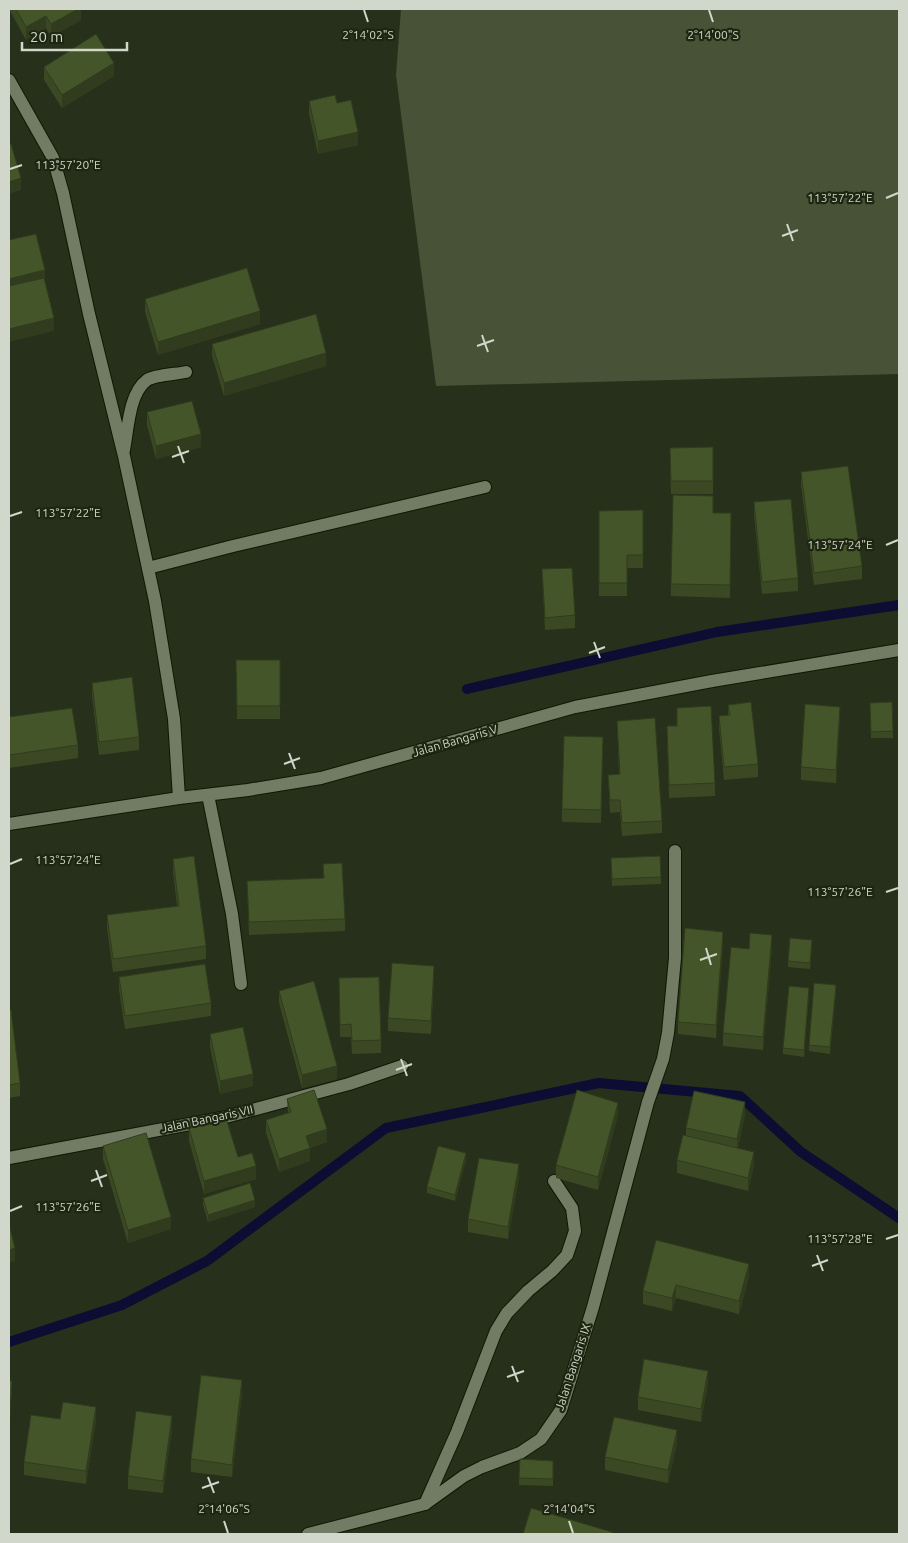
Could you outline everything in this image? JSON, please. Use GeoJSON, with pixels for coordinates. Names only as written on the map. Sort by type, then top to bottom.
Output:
{"type":"FeatureCollection","features":[{"type":"Feature","properties":{"kind":"street"},"geometry":{"type":"LineString","coordinates":[[9,80],[53,158],[63,193],[89,314],[124,456],[155,601],[174,719],[179,798]]}},
{"type":"Feature","properties":{"kind":"street"},"geometry":{"type":"LineString","coordinates":[[124,456],[130,410],[139,389],[148,378],[186,372]]}},
{"type":"Feature","properties":{"kind":"street"},"geometry":{"type":"LineString","coordinates":[[148,568],[485,486]]}},
{"type":"Feature","properties":{"kind":"street","name":"Jalan Bangaris V"},"geometry":{"type":"LineString","coordinates":[[9,824],[321,778],[575,707],[712,681],[899,650]]}},
{"type":"Feature","properties":{"kind":"street"},"geometry":{"type":"LineString","coordinates":[[208,795],[232,914],[241,984]]}},
{"type":"Feature","properties":{"kind":"street","name":"Jalan Bangaris IX"},"geometry":{"type":"LineString","coordinates":[[308,1534],[425,1504],[464,1476],[520,1453],[541,1439],[561,1410],[593,1307],[648,1102],[663,1059],[668,1033],[675,958],[675,851]]}},
{"type":"Feature","properties":{"kind":"street","name":"Jalan Bangaris VII"},"geometry":{"type":"LineString","coordinates":[[9,1158],[222,1118],[349,1084],[402,1066]]}},
{"type":"Feature","properties":{"kind":"street"},"geometry":{"type":"LineString","coordinates":[[425,1504],[496,1331],[507,1313],[567,1255],[575,1231],[572,1208],[554,1182]]}},
{"type":"Feature","properties":{"kind":"green space"},"geometry":{"type":"Polygon","coordinates":[[[401,9],[899,9],[899,374],[436,386],[396,75],[401,9]]]}},
{"type":"Feature","properties":{"kind":"building"},"geometry":{"type":"Polygon","coordinates":[[[16,9],[78,9],[51,24],[46,16],[26,27],[16,9]]]}},
{"type":"Feature","properties":{"kind":"building"},"geometry":{"type":"Polygon","coordinates":[[[96,34],[114,63],[62,95],[44,67],[96,34]]]}},
{"type":"Feature","properties":{"kind":"building"},"geometry":{"type":"Polygon","coordinates":[[[335,95],[337,103],[351,100],[358,132],[318,141],[309,101],[335,95]]]}},
{"type":"Feature","properties":{"kind":"building"},"geometry":{"type":"Polygon","coordinates":[[[11,144],[21,178],[9,182],[9,145],[11,144]]]}},
{"type":"Feature","properties":{"kind":"building"},"geometry":{"type":"Polygon","coordinates":[[[36,234],[45,270],[9,279],[9,240],[36,234]]]}},
{"type":"Feature","properties":{"kind":"building"},"geometry":{"type":"Polygon","coordinates":[[[247,268],[260,311],[158,342],[145,299],[247,268]]]}},
{"type":"Feature","properties":{"kind":"building"},"geometry":{"type":"Polygon","coordinates":[[[44,278],[54,318],[9,329],[9,286],[44,278]]]}},
{"type":"Feature","properties":{"kind":"building"},"geometry":{"type":"Polygon","coordinates":[[[316,314],[326,353],[224,383],[212,344],[316,314]]]}},
{"type":"Feature","properties":{"kind":"building"},"geometry":{"type":"Polygon","coordinates":[[[192,401],[201,434],[156,446],[147,412],[192,401]]]}},
{"type":"Feature","properties":{"kind":"building"},"geometry":{"type":"Polygon","coordinates":[[[713,447],[713,481],[671,481],[670,448],[713,447]]]}},
{"type":"Feature","properties":{"kind":"building"},"geometry":{"type":"Polygon","coordinates":[[[848,466],[862,566],[814,573],[801,472],[848,466]]]}},
{"type":"Feature","properties":{"kind":"building"},"geometry":{"type":"Polygon","coordinates":[[[673,495],[713,496],[713,513],[731,513],[730,585],[671,584],[673,495]]]}},
{"type":"Feature","properties":{"kind":"building"},"geometry":{"type":"Polygon","coordinates":[[[791,499],[798,578],[762,582],[754,502],[791,499]]]}},
{"type":"Feature","properties":{"kind":"building"},"geometry":{"type":"Polygon","coordinates":[[[643,510],[643,555],[627,555],[627,583],[599,583],[599,511],[643,510]]]}},
{"type":"Feature","properties":{"kind":"building"},"geometry":{"type":"Polygon","coordinates":[[[572,568],[575,615],[545,618],[542,569],[572,568]]]}},
{"type":"Feature","properties":{"kind":"building"},"geometry":{"type":"Polygon","coordinates":[[[236,660],[280,660],[280,706],[237,706],[236,660]]]}},
{"type":"Feature","properties":{"kind":"building"},"geometry":{"type":"Polygon","coordinates":[[[132,677],[139,737],[99,742],[92,683],[132,677]]]}},
{"type":"Feature","properties":{"kind":"building"},"geometry":{"type":"Polygon","coordinates":[[[751,702],[758,764],[724,767],[719,716],[730,715],[728,705],[751,702]]]}},
{"type":"Feature","properties":{"kind":"building"},"geometry":{"type":"Polygon","coordinates":[[[892,702],[893,731],[871,732],[870,703],[892,702]]]}},
{"type":"Feature","properties":{"kind":"building"},"geometry":{"type":"Polygon","coordinates":[[[805,704],[840,707],[836,770],[801,767],[805,704]]]}},
{"type":"Feature","properties":{"kind":"building"},"geometry":{"type":"Polygon","coordinates":[[[711,706],[715,783],[669,785],[667,726],[677,726],[677,708],[711,706]]]}},
{"type":"Feature","properties":{"kind":"building"},"geometry":{"type":"Polygon","coordinates":[[[72,708],[78,745],[9,755],[9,717],[72,708]]]}},
{"type":"Feature","properties":{"kind":"building"},"geometry":{"type":"Polygon","coordinates":[[[655,718],[662,821],[622,823],[620,800],[610,800],[608,775],[620,774],[617,721],[655,718]]]}},
{"type":"Feature","properties":{"kind":"building"},"geometry":{"type":"Polygon","coordinates":[[[564,736],[603,737],[601,810],[562,809],[564,736]]]}},
{"type":"Feature","properties":{"kind":"building"},"geometry":{"type":"Polygon","coordinates":[[[194,856],[206,946],[113,959],[107,915],[179,906],[173,859],[194,856]]]}},
{"type":"Feature","properties":{"kind":"building"},"geometry":{"type":"Polygon","coordinates":[[[660,856],[661,877],[612,879],[611,858],[660,856]]]}},
{"type":"Feature","properties":{"kind":"building"},"geometry":{"type":"Polygon","coordinates":[[[342,863],[345,919],[249,922],[247,881],[324,878],[323,864],[342,863]]]}},
{"type":"Feature","properties":{"kind":"building"},"geometry":{"type":"Polygon","coordinates":[[[685,928],[723,932],[716,1025],[678,1022],[685,928]]]}},
{"type":"Feature","properties":{"kind":"building"},"geometry":{"type":"Polygon","coordinates":[[[750,933],[772,935],[763,1037],[723,1033],[731,947],[749,949],[750,933]]]}},
{"type":"Feature","properties":{"kind":"building"},"geometry":{"type":"Polygon","coordinates":[[[790,938],[812,940],[810,963],[788,961],[790,938]]]}},
{"type":"Feature","properties":{"kind":"building"},"geometry":{"type":"Polygon","coordinates":[[[392,963],[434,966],[431,1021],[388,1018],[392,963]]]}},
{"type":"Feature","properties":{"kind":"building"},"geometry":{"type":"Polygon","coordinates":[[[205,964],[211,1003],[125,1016],[119,977],[205,964]]]}},
{"type":"Feature","properties":{"kind":"building"},"geometry":{"type":"Polygon","coordinates":[[[379,977],[381,1040],[352,1041],[351,1024],[340,1025],[339,978],[379,977]]]}},
{"type":"Feature","properties":{"kind":"building"},"geometry":{"type":"Polygon","coordinates":[[[314,981],[337,1066],[302,1075],[279,991],[314,981]]]}},
{"type":"Feature","properties":{"kind":"building"},"geometry":{"type":"Polygon","coordinates":[[[814,983],[836,985],[830,1047],[809,1045],[814,983]]]}},
{"type":"Feature","properties":{"kind":"building"},"geometry":{"type":"Polygon","coordinates":[[[789,986],[809,988],[804,1050],[783,1048],[789,986]]]}},
{"type":"Feature","properties":{"kind":"building"},"geometry":{"type":"Polygon","coordinates":[[[9,1010],[11,1010],[20,1083],[9,1085],[9,1010]]]}},
{"type":"Feature","properties":{"kind":"building"},"geometry":{"type":"Polygon","coordinates":[[[243,1027],[253,1074],[220,1081],[210,1034],[243,1027]]]}},
{"type":"Feature","properties":{"kind":"building"},"geometry":{"type":"Polygon","coordinates":[[[314,1090],[327,1129],[306,1136],[310,1148],[279,1159],[266,1120],[291,1112],[287,1099],[314,1090]]]}},
{"type":"Feature","properties":{"kind":"building"},"geometry":{"type":"Polygon","coordinates":[[[577,1090],[618,1103],[598,1177],[556,1165],[577,1090]]]}},
{"type":"Feature","properties":{"kind":"building"},"geometry":{"type":"Polygon","coordinates":[[[694,1091],[745,1102],[737,1139],[686,1128],[694,1091]]]}},
{"type":"Feature","properties":{"kind":"building"},"geometry":{"type":"Polygon","coordinates":[[[226,1118],[238,1157],[252,1153],[256,1166],[204,1181],[189,1128],[226,1118]]]}},
{"type":"Feature","properties":{"kind":"building"},"geometry":{"type":"Polygon","coordinates":[[[146,1133],[171,1217],[128,1230],[103,1146],[146,1133]]]}},
{"type":"Feature","properties":{"kind":"building"},"geometry":{"type":"Polygon","coordinates":[[[683,1135],[754,1152],[748,1178],[677,1160],[683,1135]]]}},
{"type":"Feature","properties":{"kind":"building"},"geometry":{"type":"Polygon","coordinates":[[[438,1146],[466,1153],[455,1195],[427,1187],[438,1146]]]}},
{"type":"Feature","properties":{"kind":"building"},"geometry":{"type":"Polygon","coordinates":[[[479,1158],[519,1164],[508,1227],[468,1219],[479,1158]]]}},
{"type":"Feature","properties":{"kind":"building"},"geometry":{"type":"Polygon","coordinates":[[[250,1183],[255,1200],[208,1215],[203,1198],[250,1183]]]}},
{"type":"Feature","properties":{"kind":"building"},"geometry":{"type":"Polygon","coordinates":[[[9,1224],[15,1248],[9,1250],[9,1224]]]}},
{"type":"Feature","properties":{"kind":"building"},"geometry":{"type":"Polygon","coordinates":[[[656,1240],[749,1264],[739,1301],[676,1285],[672,1298],[643,1291],[656,1240]]]}},
{"type":"Feature","properties":{"kind":"building"},"geometry":{"type":"Polygon","coordinates":[[[644,1359],[708,1371],[701,1409],[638,1397],[644,1359]]]}},
{"type":"Feature","properties":{"kind":"building"},"geometry":{"type":"Polygon","coordinates":[[[201,1375],[242,1380],[232,1465],[191,1459],[201,1375]]]}},
{"type":"Feature","properties":{"kind":"building"},"geometry":{"type":"Polygon","coordinates":[[[9,1381],[12,1381],[9,1422],[9,1381]]]}},
{"type":"Feature","properties":{"kind":"building"},"geometry":{"type":"Polygon","coordinates":[[[63,1402],[96,1407],[86,1471],[24,1462],[31,1415],[60,1419],[63,1402]]]}},
{"type":"Feature","properties":{"kind":"building"},"geometry":{"type":"Polygon","coordinates":[[[136,1411],[172,1416],[163,1481],[128,1476],[136,1411]]]}},
{"type":"Feature","properties":{"kind":"building"},"geometry":{"type":"Polygon","coordinates":[[[614,1417],[677,1430],[668,1470],[605,1457],[614,1417]]]}},
{"type":"Feature","properties":{"kind":"building"},"geometry":{"type":"Polygon","coordinates":[[[520,1459],[553,1461],[553,1479],[519,1478],[520,1459]]]}},
{"type":"Feature","properties":{"kind":"building"},"geometry":{"type":"Polygon","coordinates":[[[531,1508],[612,1532],[612,1534],[523,1534],[531,1508]]]}},
{"type":"Feature","properties":{"kind":"waterway"},"geometry":{"type":"LineString","coordinates":[[467,689],[717,632],[899,605]]}},
{"type":"Feature","properties":{"kind":"waterway"},"geometry":{"type":"LineString","coordinates":[[9,1342],[122,1305],[207,1261],[386,1128],[599,1083],[740,1096],[801,1152],[899,1218]]}}]}
